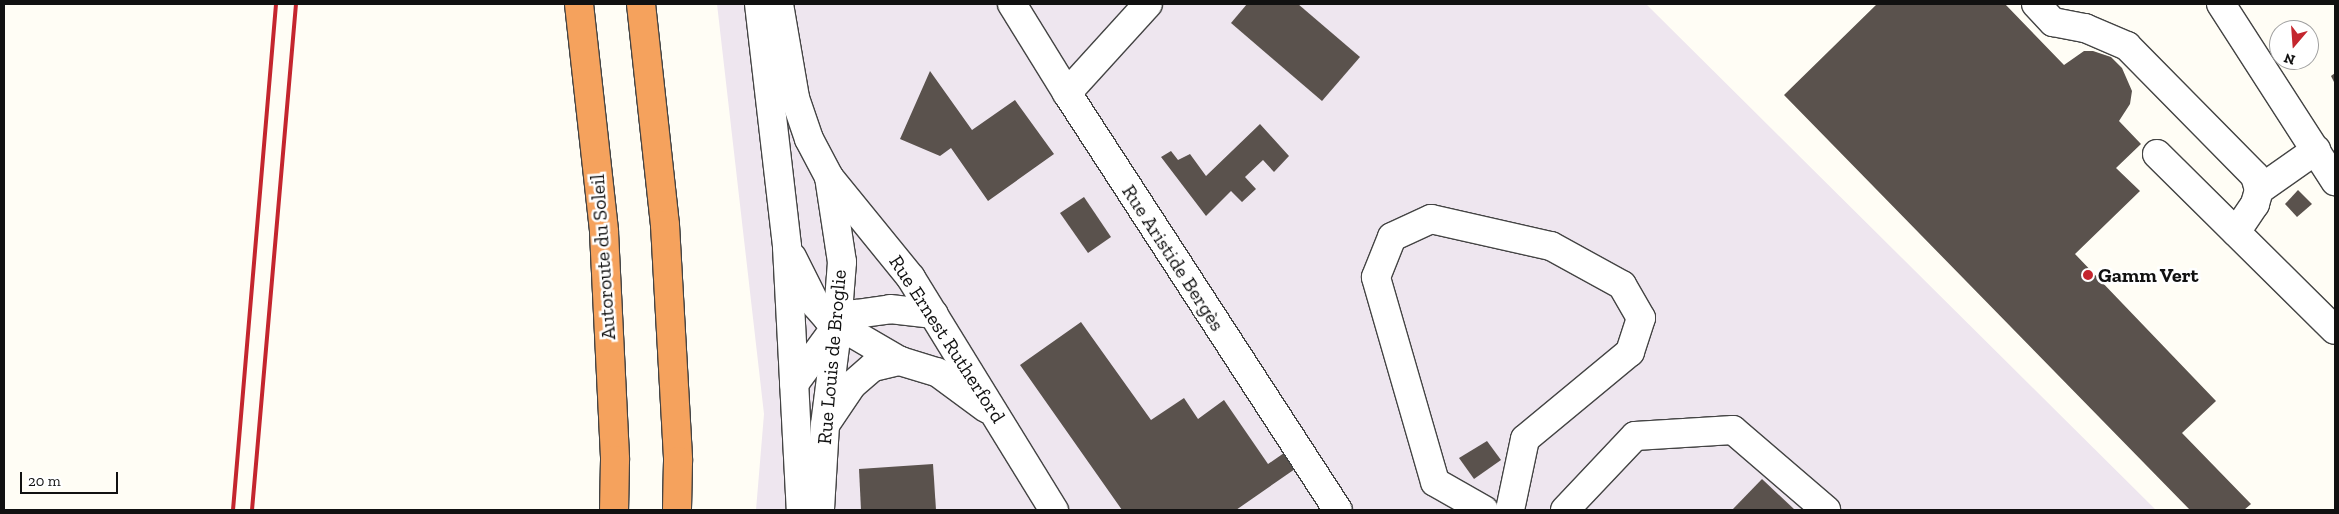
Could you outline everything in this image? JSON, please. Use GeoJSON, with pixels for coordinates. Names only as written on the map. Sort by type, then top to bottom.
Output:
{"type":"FeatureCollection","features":[{"type":"Feature","properties":{"kind":"highway","name":"Autoroute du Soleil"},"geometry":{"type":"LineString","coordinates":[[579,4],[604,232],[615,460],[614,510]]}},
{"type":"Feature","properties":{"kind":"highway"},"geometry":{"type":"LineString","coordinates":[[641,4],[666,224],[678,461],[676,510]]}},
{"type":"Feature","properties":{"kind":"street"},"geometry":{"type":"LineString","coordinates":[[759,4],[788,247],[800,510]]}},
{"type":"Feature","properties":{"kind":"street","name":"Rue Louis de Broglie"},"geometry":{"type":"LineString","coordinates":[[779,4],[794,98],[810,139],[829,177],[842,262],[838,324],[825,425],[820,510]]}},
{"type":"Feature","properties":{"kind":"street","name":"Rue Aristide Bergès"},"geometry":{"type":"LineString","coordinates":[[1012,4],[1066,93],[1338,510]]}},
{"type":"Feature","properties":{"kind":"street"},"geometry":{"type":"LineString","coordinates":[[1066,93],[1148,4]]}},
{"type":"Feature","properties":{"kind":"street"},"geometry":{"type":"LineString","coordinates":[[2036,4],[2053,22],[2085,28],[2127,46],[2255,176],[2259,190],[2255,204],[2236,232]]}},
{"type":"Feature","properties":{"kind":"street"},"geometry":{"type":"LineString","coordinates":[[2221,4],[2335,181]]}},
{"type":"Feature","properties":{"kind":"street"},"geometry":{"type":"LineString","coordinates":[[2259,190],[2316,150]]}},
{"type":"Feature","properties":{"kind":"street"},"geometry":{"type":"LineString","coordinates":[[2157,154],[2335,330]]}},
{"type":"Feature","properties":{"kind":"street","name":"Rue Ernest Rutherford"},"geometry":{"type":"LineString","coordinates":[[829,177],[877,233],[934,314],[1054,510]]}},
{"type":"Feature","properties":{"kind":"street"},"geometry":{"type":"LineString","coordinates":[[1484,510],[1434,482],[1376,277],[1392,237],[1431,219],[1551,246],[1622,285],[1641,318],[1630,352],[1525,439],[1510,510]]}},
{"type":"Feature","properties":{"kind":"street"},"geometry":{"type":"LineString","coordinates":[[788,247],[816,305],[838,324],[900,361],[937,372],[1000,420]]}},
{"type":"Feature","properties":{"kind":"street"},"geometry":{"type":"LineString","coordinates":[[794,384],[838,324],[856,314],[890,309],[934,314]]}},
{"type":"Feature","properties":{"kind":"street"},"geometry":{"type":"LineString","coordinates":[[825,425],[852,385],[873,367],[900,361]]}},
{"type":"Feature","properties":{"kind":"street"},"geometry":{"type":"LineString","coordinates":[[1565,510],[1635,436],[1733,430],[1826,510]]}},
{"type":"Feature","properties":{"kind":"shaded area"},"geometry":{"type":"Polygon","coordinates":[[[717,4],[1646,4],[2156,510],[756,510],[764,414],[717,4]]]}},
{"type":"Feature","properties":{"kind":"building"},"geometry":{"type":"Polygon","coordinates":[[[1247,4],[1298,4],[1360,57],[1322,101],[1231,23],[1247,4]]]}},
{"type":"Feature","properties":{"kind":"building"},"geometry":{"type":"Polygon","coordinates":[[[1877,4],[2005,4],[2064,65],[2084,51],[2093,51],[2111,57],[2122,68],[2132,91],[2130,104],[2119,121],[2141,144],[2116,168],[2140,191],[2075,254],[2216,401],[2182,433],[2251,504],[2244,510],[2190,510],[1784,95],[1877,4]]]}},
{"type":"Feature","properties":{"kind":"building"},"geometry":{"type":"Polygon","coordinates":[[[930,71],[972,130],[1015,100],[1054,154],[988,201],[951,148],[940,156],[900,139],[930,71]]]}},
{"type":"Feature","properties":{"kind":"building"},"geometry":{"type":"Polygon","coordinates":[[[2335,73],[2335,84],[2331,76],[2335,73]]]}},
{"type":"Feature","properties":{"kind":"building"},"geometry":{"type":"Polygon","coordinates":[[[1260,124],[1289,156],[1274,172],[1263,160],[1245,177],[1256,189],[1242,202],[1231,191],[1206,216],[1161,157],[1171,151],[1178,160],[1190,154],[1206,176],[1260,124]]]}},
{"type":"Feature","properties":{"kind":"building"},"geometry":{"type":"Polygon","coordinates":[[[2298,190],[2312,204],[2297,217],[2285,204],[2298,190]]]}},
{"type":"Feature","properties":{"kind":"building"},"geometry":{"type":"Polygon","coordinates":[[[1084,197],[1111,237],[1088,253],[1060,213],[1084,197]]]}},
{"type":"Feature","properties":{"kind":"building"},"geometry":{"type":"Polygon","coordinates":[[[1081,322],[1151,420],[1184,398],[1198,419],[1224,400],[1268,464],[1284,453],[1295,469],[1236,510],[1122,510],[1020,365],[1081,322]]]}},
{"type":"Feature","properties":{"kind":"building"},"geometry":{"type":"Polygon","coordinates":[[[1487,441],[1501,460],[1474,479],[1459,458],[1487,441]]]}},
{"type":"Feature","properties":{"kind":"building"},"geometry":{"type":"Polygon","coordinates":[[[933,464],[936,510],[861,510],[859,469],[933,464]]]}},
{"type":"Feature","properties":{"kind":"building"},"geometry":{"type":"Polygon","coordinates":[[[1762,479],[1795,510],[1732,510],[1762,479]]]}},
{"type":"Feature","properties":{"kind":"railway"},"geometry":{"type":"LineString","coordinates":[[233,510],[276,4]]}},
{"type":"Feature","properties":{"kind":"railway"},"geometry":{"type":"LineString","coordinates":[[252,510],[296,4]]}},
{"type":"Feature","properties":{"kind":"place","name":"Gamm Vert"},"geometry":{"type":"Point","coordinates":[2088,275]}}]}
